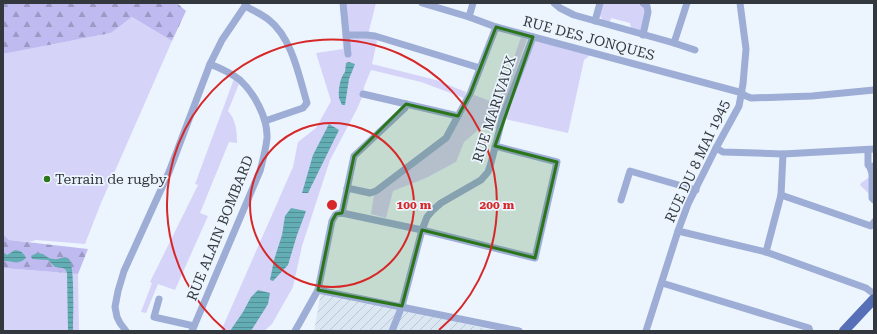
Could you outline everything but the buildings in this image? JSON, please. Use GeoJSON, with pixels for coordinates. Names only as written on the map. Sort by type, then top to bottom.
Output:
{"type":"FeatureCollection","features":[{"type":"Feature","properties":{"kind":"main road"},"geometry":{"type":"LineString","coordinates":[[844,331],[874,299]]}},
{"type":"Feature","properties":{"kind":"street"},"geometry":{"type":"LineString","coordinates":[[344,3],[348,54]]}},
{"type":"Feature","properties":{"kind":"street","name":"RUE DES JONQUES"},"geometry":{"type":"LineString","coordinates":[[422,3],[496,26],[733,91],[751,98],[812,96],[874,90]]}},
{"type":"Feature","properties":{"kind":"street"},"geometry":{"type":"LineString","coordinates":[[469,17],[473,3]]}},
{"type":"Feature","properties":{"kind":"street"},"geometry":{"type":"LineString","coordinates":[[554,3],[560,8],[574,15],[695,50]]}},
{"type":"Feature","properties":{"kind":"street"},"geometry":{"type":"LineString","coordinates":[[595,21],[600,3]]}},
{"type":"Feature","properties":{"kind":"street"},"geometry":{"type":"LineString","coordinates":[[642,35],[648,12],[647,6],[643,3]]}},
{"type":"Feature","properties":{"kind":"street"},"geometry":{"type":"LineString","coordinates":[[674,43],[687,3]]}},
{"type":"Feature","properties":{"kind":"street","name":"RUE DU 8 MAI 1945"},"geometry":{"type":"LineString","coordinates":[[646,331],[688,204],[739,106],[742,94],[746,49],[740,3]]}},
{"type":"Feature","properties":{"kind":"street"},"geometry":{"type":"LineString","coordinates":[[126,331],[117,317],[116,307],[118,291],[124,271],[169,172],[210,64],[222,40],[246,5],[269,20],[283,34],[294,60],[307,103],[303,108],[265,121]]}},
{"type":"Feature","properties":{"kind":"street"},"geometry":{"type":"LineString","coordinates":[[347,188],[370,193],[376,191],[446,138],[470,94],[496,26]]}},
{"type":"Feature","properties":{"kind":"street"},"geometry":{"type":"LineString","coordinates":[[347,35],[375,36],[480,68]]}},
{"type":"Feature","properties":{"kind":"street","name":"RUE MARIVAUX"},"geometry":{"type":"LineString","coordinates":[[392,331],[402,306],[422,230],[427,217],[441,202],[481,180],[488,172],[503,116],[533,36]]}},
{"type":"Feature","properties":{"kind":"street","name":"RUE ALAIN BOMBARD"},"geometry":{"type":"LineString","coordinates":[[193,328],[260,171],[266,152],[267,136],[265,121],[253,94],[240,80],[210,64]]}},
{"type":"Feature","properties":{"kind":"street"},"geometry":{"type":"LineString","coordinates":[[364,94],[458,116]]}},
{"type":"Feature","properties":{"kind":"street"},"geometry":{"type":"LineString","coordinates":[[294,331],[318,290],[332,221],[339,213],[347,188],[354,156],[405,108],[406,104]]}},
{"type":"Feature","properties":{"kind":"street"},"geometry":{"type":"LineString","coordinates":[[339,213],[422,230],[535,258],[557,162],[495,146]]}},
{"type":"Feature","properties":{"kind":"street"},"geometry":{"type":"LineString","coordinates":[[716,148],[723,152],[783,154],[871,150],[868,165],[872,166],[872,198],[874,200]]}},
{"type":"Feature","properties":{"kind":"street"},"geometry":{"type":"LineString","coordinates":[[766,252],[780,195],[783,154]]}},
{"type":"Feature","properties":{"kind":"street"},"geometry":{"type":"LineString","coordinates":[[621,200],[630,171],[696,190]]}},
{"type":"Feature","properties":{"kind":"street"},"geometry":{"type":"LineString","coordinates":[[780,195],[871,226],[874,222]]}},
{"type":"Feature","properties":{"kind":"street"},"geometry":{"type":"LineString","coordinates":[[678,231],[766,252],[866,288],[874,294]]}},
{"type":"Feature","properties":{"kind":"street"},"geometry":{"type":"LineString","coordinates":[[662,283],[809,328],[810,331]]}},
{"type":"Feature","properties":{"kind":"street"},"geometry":{"type":"LineString","coordinates":[[318,290],[519,331]]}},
{"type":"Feature","properties":{"kind":"street"},"geometry":{"type":"LineString","coordinates":[[159,300],[154,317],[193,328]]}},
{"type":"Feature","properties":{"kind":"highlighted area"},"geometry":{"type":"Polygon","coordinates":[[[496,27],[533,37],[495,146],[557,162],[535,258],[422,230],[402,306],[318,290],[332,221],[336,214],[342,213],[354,156],[406,104],[458,116],[470,94],[496,27]]]}},
{"type":"Feature","properties":{"kind":"shaded area"},"geometry":{"type":"Polygon","coordinates":[[[340,3],[376,3],[369,31],[377,41],[372,64],[436,80],[466,92],[464,98],[421,82],[371,70],[357,109],[330,160],[302,246],[293,287],[272,324],[264,331],[221,331],[293,167],[298,142],[316,128],[331,101],[316,53],[343,49],[340,3]]]}},
{"type":"Feature","properties":{"kind":"shaded area"},"geometry":{"type":"Polygon","coordinates":[[[603,3],[634,3],[642,5],[646,10],[641,31],[631,28],[630,23],[611,18],[610,22],[603,20],[599,15],[603,3]]]}},
{"type":"Feature","properties":{"kind":"shaded area"},"geometry":{"type":"Polygon","coordinates":[[[132,17],[172,41],[101,203],[85,244],[36,240],[29,242],[9,240],[3,234],[3,54],[111,33],[132,17]]]}},
{"type":"Feature","properties":{"kind":"shaded area"},"geometry":{"type":"Polygon","coordinates":[[[521,37],[527,39],[496,128],[484,125],[464,142],[456,162],[426,178],[393,191],[386,218],[371,214],[374,195],[450,137],[474,95],[498,104],[521,37]]]}},
{"type":"Feature","properties":{"kind":"shaded area"},"geometry":{"type":"Polygon","coordinates":[[[537,40],[590,55],[584,60],[568,133],[505,119],[532,43],[537,40]]]}},
{"type":"Feature","properties":{"kind":"shaded area"},"geometry":{"type":"Polygon","coordinates":[[[349,62],[355,64],[349,79],[345,105],[342,105],[339,98],[340,84],[345,72],[346,63],[349,62]]]}},
{"type":"Feature","properties":{"kind":"shaded area"},"geometry":{"type":"Polygon","coordinates":[[[234,79],[239,84],[228,111],[236,126],[237,143],[229,142],[200,213],[208,216],[175,290],[158,284],[146,313],[141,312],[152,283],[150,282],[198,185],[195,184],[234,79]]]}},
{"type":"Feature","properties":{"kind":"shaded area"},"geometry":{"type":"Polygon","coordinates":[[[329,124],[339,130],[308,193],[302,193],[313,155],[329,124]]]}},
{"type":"Feature","properties":{"kind":"shaded area"},"geometry":{"type":"Polygon","coordinates":[[[870,178],[870,192],[868,193],[860,185],[870,178]]]}},
{"type":"Feature","properties":{"kind":"shaded area"},"geometry":{"type":"Polygon","coordinates":[[[291,208],[306,211],[288,265],[273,281],[270,280],[274,260],[282,235],[285,216],[291,208]]]}},
{"type":"Feature","properties":{"kind":"shaded area"},"geometry":{"type":"Polygon","coordinates":[[[15,250],[22,252],[26,258],[20,262],[3,261],[3,252],[7,255],[15,250]]]}},
{"type":"Feature","properties":{"kind":"shaded area"},"geometry":{"type":"Polygon","coordinates":[[[37,253],[43,254],[52,259],[65,257],[69,259],[71,263],[73,281],[73,331],[68,331],[66,270],[55,267],[48,260],[32,259],[31,256],[37,253]]]}},
{"type":"Feature","properties":{"kind":"shaded area"},"geometry":{"type":"Polygon","coordinates":[[[3,268],[78,274],[79,331],[3,331],[3,268]]]}},
{"type":"Feature","properties":{"kind":"shaded area"},"geometry":{"type":"Polygon","coordinates":[[[258,290],[270,293],[268,304],[251,331],[230,331],[251,297],[258,290]]]}},
{"type":"Feature","properties":{"kind":"shaded area"},"geometry":{"type":"Polygon","coordinates":[[[321,292],[498,331],[314,331],[321,292]]]}},
{"type":"Feature","properties":{"kind":"green space"},"geometry":{"type":"Polygon","coordinates":[[[3,3],[177,3],[186,11],[172,41],[132,17],[111,33],[3,54],[3,3]]]}},
{"type":"Feature","properties":{"kind":"green space"},"geometry":{"type":"Polygon","coordinates":[[[3,234],[9,240],[88,249],[78,274],[3,268],[3,234]]]}},
{"type":"Feature","properties":{"kind":"place","name":"Terrain de rugby"},"geometry":{"type":"Point","coordinates":[47,179]}}]}
